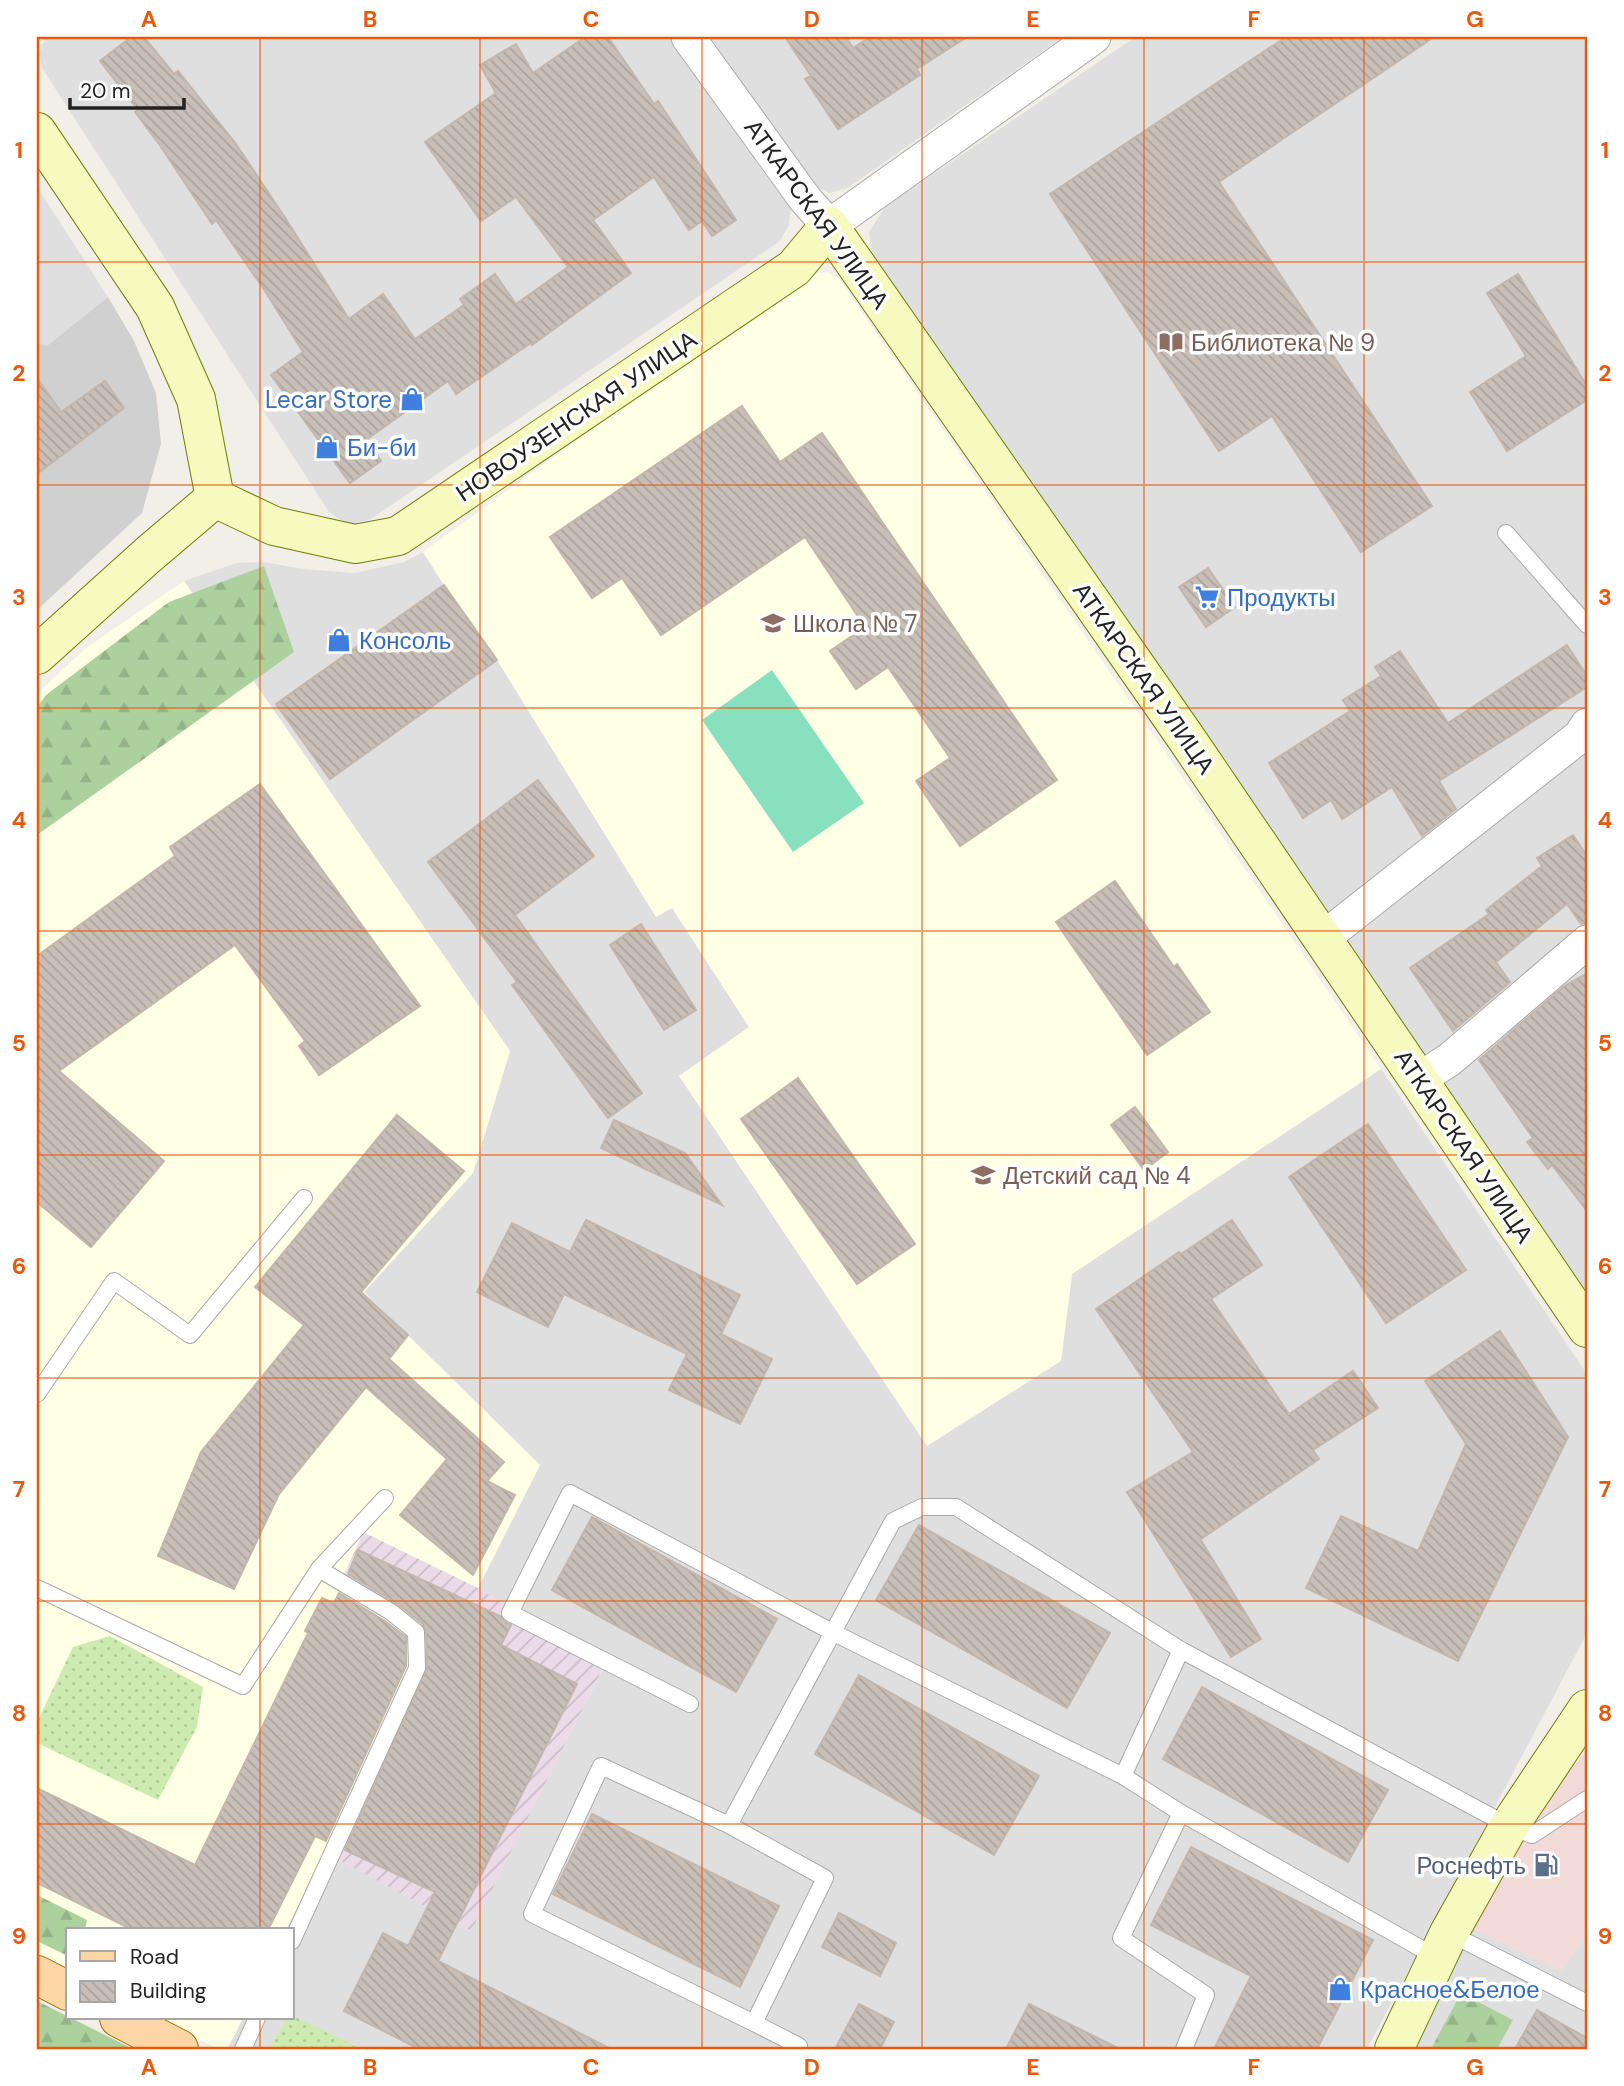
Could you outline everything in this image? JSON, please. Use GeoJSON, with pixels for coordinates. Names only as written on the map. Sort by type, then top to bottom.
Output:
{"type":"FeatureCollection","features":[{"type":"Feature","properties":{"kind":"main road"},"geometry":{"type":"LineString","coordinates":[[37,132],[155,307],[196,399],[215,498],[37,655]]}},
{"type":"Feature","properties":{"kind":"main road","name":"НОВОУЗЕНСКАЯ УЛИЦА"},"geometry":{"type":"LineString","coordinates":[[215,498],[274,526],[355,544],[398,536],[794,268],[829,226]]}},
{"type":"Feature","properties":{"kind":"main road","name":"АТКАРСКАЯ УЛИЦА"},"geometry":{"type":"LineString","coordinates":[[829,226],[1184,734],[1587,1328]]}},
{"type":"Feature","properties":{"kind":"main road"},"geometry":{"type":"LineString","coordinates":[[1394,2049],[1442,1945],[1509,1826],[1587,1709]]}},
{"type":"Feature","properties":{"kind":"main road"},"geometry":{"type":"LineString","coordinates":[[37,1975],[66,1990]]}},
{"type":"Feature","properties":{"kind":"main road"},"geometry":{"type":"LineString","coordinates":[[123,2020],[180,2049]]}},
{"type":"Feature","properties":{"kind":"street","name":"АТКАРСКАЯ УЛИЦА"},"geometry":{"type":"LineString","coordinates":[[688,37],[805,199],[829,226]]}},
{"type":"Feature","properties":{"kind":"street","name":"НОВОУЗЕНСКАЯ УЛИЦА"},"geometry":{"type":"LineString","coordinates":[[829,226],[1094,37]]}},
{"type":"Feature","properties":{"kind":"street"},"geometry":{"type":"LineString","coordinates":[[1322,939],[1580,736],[1587,725]]}},
{"type":"Feature","properties":{"kind":"street"},"geometry":{"type":"LineString","coordinates":[[1419,1079],[1449,1060],[1587,942]]}},
{"type":"Feature","properties":{"kind":"lane"},"geometry":{"type":"LineString","coordinates":[[1506,533],[1587,625]]}},
{"type":"Feature","properties":{"kind":"lane"},"geometry":{"type":"LineString","coordinates":[[37,1394],[114,1281],[190,1335],[303,1198]]}},
{"type":"Feature","properties":{"kind":"lane"},"geometry":{"type":"LineString","coordinates":[[690,1704],[510,1613],[570,1493],[834,1633],[1123,1776],[1181,1813],[1442,1945],[1587,2003]]}},
{"type":"Feature","properties":{"kind":"lane"},"geometry":{"type":"LineString","coordinates":[[37,1588],[243,1686],[319,1569],[384,1497]]}},
{"type":"Feature","properties":{"kind":"lane"},"geometry":{"type":"LineString","coordinates":[[729,1825],[893,1521],[922,1507],[956,1507],[1181,1650],[1509,1826],[1532,1835],[1587,1799]]}},
{"type":"Feature","properties":{"kind":"lane"},"geometry":{"type":"LineString","coordinates":[[294,1937],[417,1668],[416,1632],[391,1612],[319,1569]]}},
{"type":"Feature","properties":{"kind":"lane"},"geometry":{"type":"LineString","coordinates":[[1123,1776],[1181,1650]]}},
{"type":"Feature","properties":{"kind":"lane"},"geometry":{"type":"LineString","coordinates":[[754,2023],[825,1878],[729,1825],[601,1766],[532,1914],[799,2046]]}},
{"type":"Feature","properties":{"kind":"lane"},"geometry":{"type":"LineString","coordinates":[[1181,1813],[1121,1938],[1206,1995],[1184,2049]]}},
{"type":"Feature","properties":{"kind":"lane"},"geometry":{"type":"LineString","coordinates":[[243,2049],[256,2020]]}},
{"type":"Feature","properties":{"kind":"shaded area"},"geometry":{"type":"Polygon","coordinates":[[[46,37],[668,37],[791,206],[789,225],[780,241],[371,519],[348,525],[329,512],[42,68],[39,53],[46,37]]]}},
{"type":"Feature","properties":{"kind":"shaded area"},"geometry":{"type":"Polygon","coordinates":[[[707,37],[1063,37],[849,187],[830,193],[816,187],[707,37]]]}},
{"type":"Feature","properties":{"kind":"shaded area"},"geometry":{"type":"Polygon","coordinates":[[[1135,37],[1587,37],[1587,1292],[872,254],[869,232],[885,207],[1135,37]]]}},
{"type":"Feature","properties":{"kind":"shaded area"},"geometry":{"type":"Polygon","coordinates":[[[37,187],[108,297],[47,346],[37,343],[37,187]]]}},
{"type":"Feature","properties":{"kind":"shaded area"},"geometry":{"type":"Polygon","coordinates":[[[827,272],[839,279],[1381,1069],[1072,1274],[1061,1361],[927,1446],[679,1076],[749,1027],[672,908],[656,917],[497,660],[423,552],[803,276],[827,272]]]}},
{"type":"Feature","properties":{"kind":"shaded area"},"geometry":{"type":"Polygon","coordinates":[[[108,297],[134,341],[156,393],[161,444],[142,513],[37,610],[37,343],[47,346],[108,297]]]}},
{"type":"Feature","properties":{"kind":"shaded area"},"geometry":{"type":"Polygon","coordinates":[[[423,552],[497,660],[656,916],[672,907],[749,1027],[679,1076],[1061,1361],[1072,1274],[1381,1069],[1587,1374],[1587,1633],[1367,2049],[227,2049],[242,2020],[294,2020],[294,1928],[287,1928],[324,1852],[470,1930],[604,1667],[478,1588],[540,1465],[363,1292],[473,1173],[510,1051],[184,581],[237,563],[263,562],[355,573],[404,562],[423,552]]]}},
{"type":"Feature","properties":{"kind":"shaded area"},"geometry":{"type":"Polygon","coordinates":[[[184,581],[510,1051],[473,1173],[364,1292],[540,1465],[478,1588],[363,1532],[337,1590],[429,1640],[287,1928],[66,1928],[66,1971],[37,1956],[37,694],[86,648],[184,581]]]}},
{"type":"Feature","properties":{"kind":"shaded area"},"geometry":{"type":"Polygon","coordinates":[[[364,1532],[478,1588],[604,1666],[471,1931],[324,1852],[336,1590],[364,1532]]]}},
{"type":"Feature","properties":{"kind":"shaded area","name":"Роснефть"},"geometry":{"type":"Polygon","coordinates":[[[1587,1750],[1587,1934],[1561,1971],[1469,1926],[1542,1804],[1587,1750]]]}},
{"type":"Feature","properties":{"kind":"shaded area"},"geometry":{"type":"Polygon","coordinates":[[[1469,1926],[1561,1971],[1587,1934],[1587,2049],[1409,2049],[1469,1926]]]}},
{"type":"Feature","properties":{"kind":"shaded area"},"geometry":{"type":"Polygon","coordinates":[[[161,2020],[242,2020],[227,2049],[218,2049],[161,2020]]]}},
{"type":"Feature","properties":{"kind":"green space"},"geometry":{"type":"Polygon","coordinates":[[[264,566],[294,652],[37,835],[37,707],[46,695],[169,602],[264,566]]]}},
{"type":"Feature","properties":{"kind":"green space"},"geometry":{"type":"Polygon","coordinates":[[[772,670],[864,803],[793,852],[702,720],[772,670]]]}},
{"type":"Feature","properties":{"kind":"green space"},"geometry":{"type":"Polygon","coordinates":[[[110,1636],[203,1687],[197,1727],[158,1800],[37,1743],[37,1722],[73,1647],[110,1636]]]}},
{"type":"Feature","properties":{"kind":"green space"},"geometry":{"type":"Polygon","coordinates":[[[37,1895],[87,1920],[85,1928],[66,1928],[66,1955],[37,1941],[37,1895]]]}},
{"type":"Feature","properties":{"kind":"green space"},"geometry":{"type":"Polygon","coordinates":[[[1461,1993],[1513,2020],[1497,2049],[1431,2049],[1461,1993]]]}},
{"type":"Feature","properties":{"kind":"green space"},"geometry":{"type":"Polygon","coordinates":[[[37,2001],[66,2016],[66,2020],[75,2020],[133,2049],[37,2049],[37,2001]]]}},
{"type":"Feature","properties":{"kind":"green space"},"geometry":{"type":"Polygon","coordinates":[[[294,2016],[362,2049],[269,2049],[286,2020],[294,2020],[294,2016]]]}},
{"type":"Feature","properties":{"kind":"building"},"geometry":{"type":"Polygon","coordinates":[[[131,37],[144,37],[174,74],[178,71],[236,144],[349,319],[383,294],[415,339],[464,305],[460,299],[495,274],[516,304],[568,267],[516,197],[481,221],[425,142],[496,93],[480,65],[516,44],[533,73],[585,37],[608,37],[654,104],[658,101],[736,220],[712,236],[702,221],[689,230],[654,177],[593,220],[631,273],[532,345],[531,343],[456,394],[448,381],[366,440],[381,461],[350,483],[271,375],[303,352],[216,220],[212,224],[135,112],[138,110],[100,61],[131,37]]]}},
{"type":"Feature","properties":{"kind":"building"},"geometry":{"type":"Polygon","coordinates":[[[785,37],[846,37],[853,48],[870,37],[967,37],[917,69],[920,75],[838,129],[805,79],[811,76],[785,37]]]}},
{"type":"Feature","properties":{"kind":"building"},"geometry":{"type":"Polygon","coordinates":[[[1286,37],[1434,37],[1219,182],[1432,506],[1361,552],[1272,416],[1219,451],[1050,194],[1286,37]]]}},
{"type":"Feature","properties":{"kind":"building"},"geometry":{"type":"Polygon","coordinates":[[[1518,274],[1587,386],[1587,400],[1507,451],[1470,392],[1526,356],[1487,293],[1518,274]]]}},
{"type":"Feature","properties":{"kind":"building"},"geometry":{"type":"Polygon","coordinates":[[[37,378],[61,412],[105,381],[124,408],[37,474],[37,378]]]}},
{"type":"Feature","properties":{"kind":"building"},"geometry":{"type":"Polygon","coordinates":[[[742,406],[780,462],[822,433],[1057,780],[960,846],[916,781],[950,758],[888,667],[856,689],[830,651],[865,627],[805,537],[661,635],[622,578],[592,598],[550,537],[742,406]]]}},
{"type":"Feature","properties":{"kind":"building","name":"Продукты"},"geometry":{"type":"Polygon","coordinates":[[[1208,568],[1235,607],[1206,627],[1179,587],[1208,568]]]}},
{"type":"Feature","properties":{"kind":"building"},"geometry":{"type":"Polygon","coordinates":[[[444,585],[497,660],[330,779],[276,704],[444,585]]]}},
{"type":"Feature","properties":{"kind":"building"},"geometry":{"type":"Polygon","coordinates":[[[1567,645],[1587,676],[1587,687],[1439,781],[1456,809],[1422,836],[1392,787],[1342,819],[1331,800],[1303,818],[1269,763],[1350,711],[1343,700],[1381,676],[1375,667],[1400,651],[1448,723],[1567,645]]]}},
{"type":"Feature","properties":{"kind":"building"},"geometry":{"type":"Polygon","coordinates":[[[538,780],[594,856],[515,915],[642,1093],[608,1118],[512,985],[517,982],[428,862],[538,780]]]}},
{"type":"Feature","properties":{"kind":"building"},"geometry":{"type":"Polygon","coordinates":[[[260,784],[420,1006],[319,1075],[299,1046],[305,1041],[235,945],[59,1071],[164,1161],[91,1247],[37,1202],[37,956],[175,856],[170,847],[260,784]]]}},
{"type":"Feature","properties":{"kind":"building"},"geometry":{"type":"Polygon","coordinates":[[[1573,835],[1587,856],[1587,923],[1581,924],[1567,904],[1496,962],[1510,982],[1453,1031],[1410,968],[1489,914],[1486,910],[1542,866],[1537,858],[1573,835]]]}},
{"type":"Feature","properties":{"kind":"building"},"geometry":{"type":"Polygon","coordinates":[[[1115,881],[1174,967],[1177,964],[1210,1012],[1147,1055],[1056,922],[1115,881]]]}},
{"type":"Feature","properties":{"kind":"building"},"geometry":{"type":"Polygon","coordinates":[[[641,924],[696,1010],[664,1030],[610,945],[641,924]]]}},
{"type":"Feature","properties":{"kind":"building"},"geometry":{"type":"Polygon","coordinates":[[[1587,973],[1587,1211],[1552,1165],[1548,1169],[1527,1142],[1533,1138],[1479,1060],[1563,987],[1587,973]]]}},
{"type":"Feature","properties":{"kind":"building"},"geometry":{"type":"Polygon","coordinates":[[[798,1078],[915,1244],[857,1284],[741,1119],[798,1078]]]}},
{"type":"Feature","properties":{"kind":"building"},"geometry":{"type":"Polygon","coordinates":[[[1135,1107],[1168,1152],[1144,1170],[1111,1125],[1135,1107]]]}},
{"type":"Feature","properties":{"kind":"building"},"geometry":{"type":"Polygon","coordinates":[[[397,1115],[464,1171],[361,1292],[408,1335],[389,1359],[504,1462],[487,1481],[515,1495],[473,1575],[400,1515],[447,1459],[366,1387],[279,1494],[234,1589],[158,1556],[201,1452],[304,1325],[255,1287],[397,1115]]]}},
{"type":"Feature","properties":{"kind":"building"},"geometry":{"type":"Polygon","coordinates":[[[614,1120],[685,1153],[722,1205],[601,1148],[614,1120]]]}},
{"type":"Feature","properties":{"kind":"building"},"geometry":{"type":"Polygon","coordinates":[[[1368,1124],[1466,1270],[1386,1323],[1289,1177],[1368,1124]]]}},
{"type":"Feature","properties":{"kind":"building"},"geometry":{"type":"Polygon","coordinates":[[[586,1220],[740,1295],[721,1334],[772,1359],[740,1424],[669,1390],[687,1354],[564,1294],[548,1327],[477,1292],[512,1223],[570,1252],[586,1220]]]}},
{"type":"Feature","properties":{"kind":"building"},"geometry":{"type":"Polygon","coordinates":[[[1232,1220],[1262,1265],[1211,1299],[1289,1414],[1353,1371],[1378,1408],[1313,1450],[1319,1459],[1201,1539],[1199,1537],[1261,1639],[1231,1657],[1127,1492],[1193,1452],[1096,1309],[1179,1252],[1181,1254],[1232,1220]]]}},
{"type":"Feature","properties":{"kind":"building"},"geometry":{"type":"Polygon","coordinates":[[[1500,1331],[1568,1437],[1458,1661],[1306,1588],[1341,1516],[1418,1551],[1466,1444],[1425,1381],[1500,1331]]]}},
{"type":"Feature","properties":{"kind":"building"},"geometry":{"type":"Polygon","coordinates":[[[592,1517],[777,1619],[736,1692],[552,1590],[592,1517]]]}},
{"type":"Feature","properties":{"kind":"building"},"geometry":{"type":"Polygon","coordinates":[[[919,1525],[1110,1633],[1067,1708],[876,1600],[919,1525]]]}},
{"type":"Feature","properties":{"kind":"building"},"geometry":{"type":"Polygon","coordinates":[[[358,1550],[500,1616],[511,1625],[501,1645],[577,1684],[438,1961],[611,2049],[419,2049],[344,2011],[383,1933],[408,1946],[435,1892],[345,1850],[427,1668],[426,1632],[423,1624],[396,1603],[348,1574],[358,1550]]]}},
{"type":"Feature","properties":{"kind":"building"},"geometry":{"type":"Polygon","coordinates":[[[339,1593],[406,1637],[406,1666],[326,1841],[315,1836],[269,1928],[129,1928],[37,1883],[37,1788],[195,1865],[308,1633],[305,1631],[322,1598],[334,1603],[339,1593]]]}},
{"type":"Feature","properties":{"kind":"building"},"geometry":{"type":"Polygon","coordinates":[[[859,1675],[1039,1776],[994,1855],[815,1754],[859,1675]]]}},
{"type":"Feature","properties":{"kind":"building"},"geometry":{"type":"Polygon","coordinates":[[[1202,1687],[1388,1790],[1348,1862],[1163,1759],[1202,1687]]]}},
{"type":"Feature","properties":{"kind":"building"},"geometry":{"type":"Polygon","coordinates":[[[592,1814],[779,1906],[740,1987],[553,1894],[592,1814]]]}},
{"type":"Feature","properties":{"kind":"building"},"geometry":{"type":"Polygon","coordinates":[[[1191,1847],[1373,1940],[1317,2049],[1214,2049],[1251,1976],[1151,1925],[1191,1847]]]}},
{"type":"Feature","properties":{"kind":"building"},"geometry":{"type":"Polygon","coordinates":[[[839,1913],[896,1943],[880,1976],[822,1947],[839,1913]]]}},
{"type":"Feature","properties":{"kind":"building"},"geometry":{"type":"Polygon","coordinates":[[[859,2004],[894,2022],[880,2049],[835,2049],[859,2004]]]}},
{"type":"Feature","properties":{"kind":"building"},"geometry":{"type":"Polygon","coordinates":[[[1029,2004],[1120,2049],[1006,2049],[1029,2004]]]}},
{"type":"Feature","properties":{"kind":"building"},"geometry":{"type":"Polygon","coordinates":[[[1537,2010],[1587,2038],[1587,2049],[1515,2049],[1537,2010]]]}},
{"type":"Feature","properties":{"kind":"tram line"},"geometry":{"type":"LineString","coordinates":[[37,2047],[41,2049]]}},
{"type":"Feature","properties":{"kind":"place","name":"Библиотека № 9"},"geometry":{"type":"Point","coordinates":[1171,342]}},
{"type":"Feature","properties":{"kind":"place","name":"Lecar Store"},"geometry":{"type":"Point","coordinates":[412,399]}},
{"type":"Feature","properties":{"kind":"place","name":"Би-би"},"geometry":{"type":"Point","coordinates":[327,447]}},
{"type":"Feature","properties":{"kind":"place","name":"Продукты"},"geometry":{"type":"Point","coordinates":[1207,597]}},
{"type":"Feature","properties":{"kind":"place","name":"Школа № 7"},"geometry":{"type":"Point","coordinates":[773,623]}},
{"type":"Feature","properties":{"kind":"place","name":"Консоль"},"geometry":{"type":"Point","coordinates":[339,640]}},
{"type":"Feature","properties":{"kind":"place","name":"Детский сад № 4"},"geometry":{"type":"Point","coordinates":[983,1175]}},
{"type":"Feature","properties":{"kind":"place","name":"Роснефть"},"geometry":{"type":"Point","coordinates":[1546,1865]}},
{"type":"Feature","properties":{"kind":"place","name":"Красное&Белое"},"geometry":{"type":"Point","coordinates":[1340,1989]}}]}
